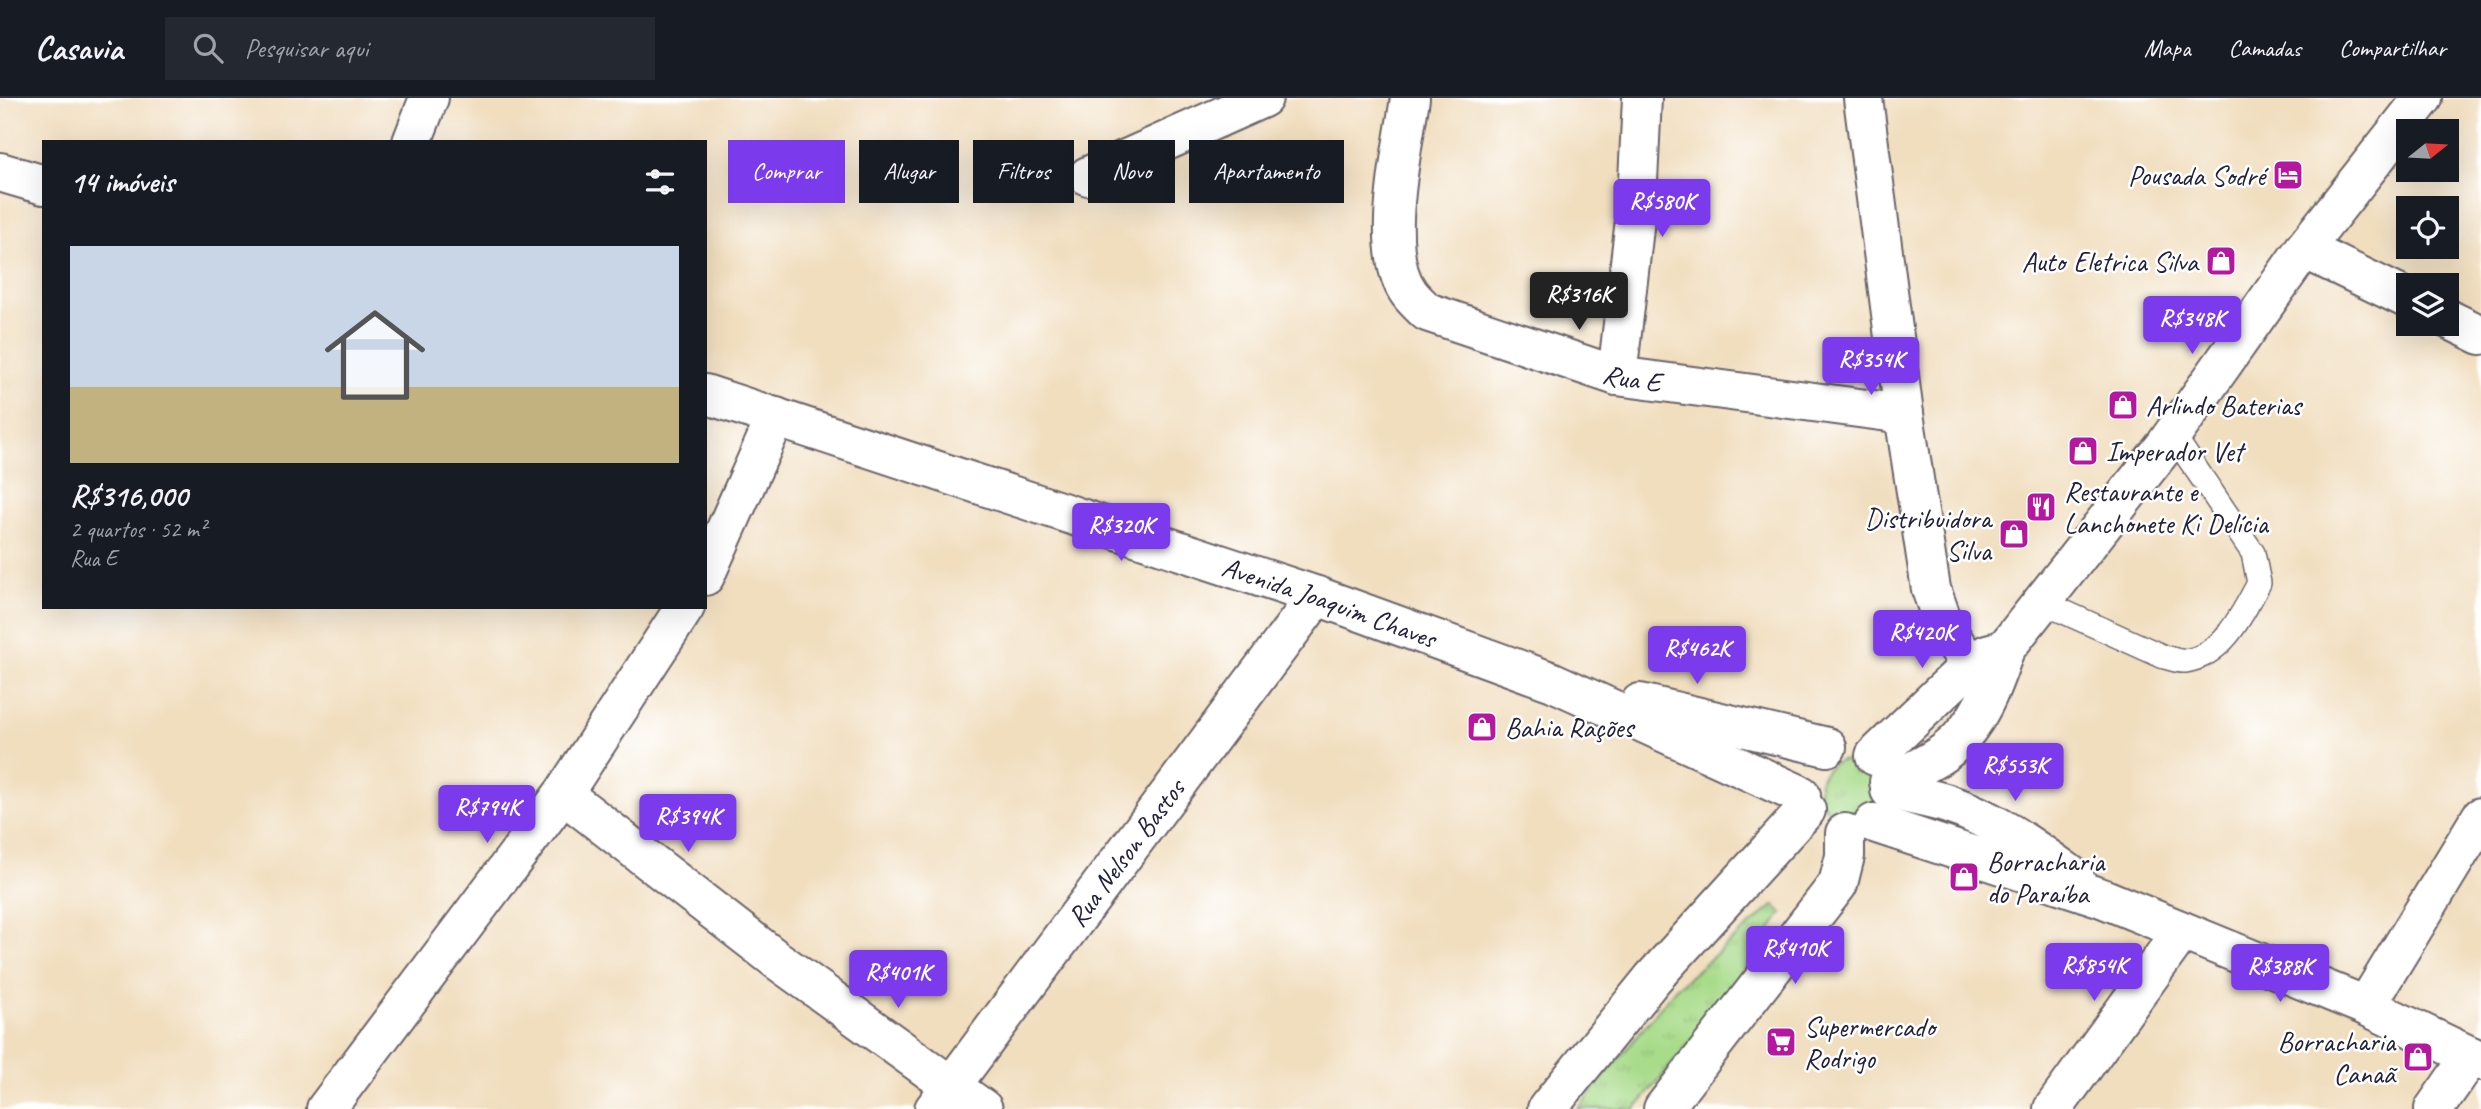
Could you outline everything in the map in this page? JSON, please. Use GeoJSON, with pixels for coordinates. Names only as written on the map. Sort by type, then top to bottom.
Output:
{"type":"FeatureCollection","features":[{"type":"Feature","properties":{"kind":"street"},"geometry":{"type":"LineString","coordinates":[[413,140],[429,98]]}},
{"type":"Feature","properties":{"kind":"street"},"geometry":{"type":"LineString","coordinates":[[1169,140],[1263,98]]}},
{"type":"Feature","properties":{"kind":"street","name":"Rua E"},"geometry":{"type":"LineString","coordinates":[[1410,98],[1393,219],[1396,258],[1408,292],[1427,312],[1617,376],[1904,414]]}},
{"type":"Feature","properties":{"kind":"street"},"geometry":{"type":"LineString","coordinates":[[1617,376],[1637,202],[1642,98]]}},
{"type":"Feature","properties":{"kind":"street"},"geometry":{"type":"LineString","coordinates":[[1863,98],[1904,414],[1931,589],[1945,628],[1970,665]]}},
{"type":"Feature","properties":{"kind":"street"},"geometry":{"type":"LineString","coordinates":[[1875,797],[1852,744],[1827,747],[1806,767],[1801,780],[1804,802],[1816,822],[1829,831],[1947,750],[1972,723],[1992,688],[2005,649],[2173,435],[2304,249],[2423,98]]}},
{"type":"Feature","properties":{"kind":"street"},"geometry":{"type":"LineString","coordinates":[[0,172],[42,184]]}},
{"type":"Feature","properties":{"kind":"street"},"geometry":{"type":"LineString","coordinates":[[2304,249],[2396,293]]}},
{"type":"Feature","properties":{"kind":"street"},"geometry":{"type":"LineString","coordinates":[[2459,324],[2481,335]]}},
{"type":"Feature","properties":{"kind":"street","name":"Avenida Joaquim Chaves"},"geometry":{"type":"LineString","coordinates":[[707,395],[1317,596],[1553,682],[1804,802]]}},
{"type":"Feature","properties":{"kind":"street"},"geometry":{"type":"LineString","coordinates":[[707,572],[776,417]]}},
{"type":"Feature","properties":{"kind":"street","name":"Rua Nelson Bastos"},"geometry":{"type":"LineString","coordinates":[[942,1097],[1317,596]]}},
{"type":"Feature","properties":{"kind":"street"},"geometry":{"type":"LineString","coordinates":[[326,1109],[563,794],[684,609]]}},
{"type":"Feature","properties":{"kind":"street"},"geometry":{"type":"LineString","coordinates":[[1663,1109],[1838,884],[1845,856],[1875,797],[1970,665],[1987,654],[2005,649]]}},
{"type":"Feature","properties":{"kind":"street","name":"Avenida Joaquim Chaves"},"geometry":{"type":"LineString","coordinates":[[1553,682],[1827,747]]}},
{"type":"Feature","properties":{"kind":"street"},"geometry":{"type":"LineString","coordinates":[[563,794],[777,960],[942,1097],[983,1109]]}},
{"type":"Feature","properties":{"kind":"street"},"geometry":{"type":"LineString","coordinates":[[1875,797],[1948,804],[1985,820],[2029,845],[2102,898],[2366,1006],[2476,1058],[2434,1109]]}},
{"type":"Feature","properties":{"kind":"street"},"geometry":{"type":"LineString","coordinates":[[1547,1109],[1653,978],[1804,802]]}},
{"type":"Feature","properties":{"kind":"street"},"geometry":{"type":"LineString","coordinates":[[2366,1006],[2481,817]]}},
{"type":"Feature","properties":{"kind":"street"},"geometry":{"type":"LineString","coordinates":[[2053,1109],[2182,931]]}},
{"type":"Feature","properties":{"kind":"lane"},"geometry":{"type":"LineString","coordinates":[[2042,602],[2164,657],[2184,661],[2211,652],[2240,618],[2259,583],[2253,553],[2173,435]]}},
{"type":"Feature","properties":{"kind":"green space"},"geometry":{"type":"Polygon","coordinates":[[[1842,760],[1854,760],[1869,768],[1877,783],[1877,795],[1869,810],[1854,818],[1842,818],[1827,810],[1819,795],[1819,783],[1827,768],[1842,760]]]}},
{"type":"Feature","properties":{"kind":"green space"},"geometry":{"type":"Polygon","coordinates":[[[1774,905],[1782,913],[1711,1018],[1635,1109],[1578,1109],[1676,988],[1774,905]]]}},
{"type":"Feature","properties":{"kind":"place","name":"Pousada Sodré"},"geometry":{"type":"Point","coordinates":[2288,175]}},
{"type":"Feature","properties":{"kind":"place","name":"Auto Eletrica Silva"},"geometry":{"type":"Point","coordinates":[2221,261]}},
{"type":"Feature","properties":{"kind":"place","name":"Arlindo Baterias"},"geometry":{"type":"Point","coordinates":[2123,405]}},
{"type":"Feature","properties":{"kind":"place","name":"Imperador Vet"},"geometry":{"type":"Point","coordinates":[2083,451]}},
{"type":"Feature","properties":{"kind":"place","name":"Restaurante e Lanchonete Ki Delícia"},"geometry":{"type":"Point","coordinates":[2041,507]}},
{"type":"Feature","properties":{"kind":"place","name":"Distribuidora Silva"},"geometry":{"type":"Point","coordinates":[2014,534]}},
{"type":"Feature","properties":{"kind":"place","name":"Bahia Rações"},"geometry":{"type":"Point","coordinates":[1482,727]}},
{"type":"Feature","properties":{"kind":"place","name":"Borracharia do Paraíba"},"geometry":{"type":"Point","coordinates":[1964,877]}},
{"type":"Feature","properties":{"kind":"place","name":"Supermercado Rodrigo"},"geometry":{"type":"Point","coordinates":[1781,1042]}},
{"type":"Feature","properties":{"kind":"place","name":"Borracharia Canaã"},"geometry":{"type":"Point","coordinates":[2418,1057]}}]}
